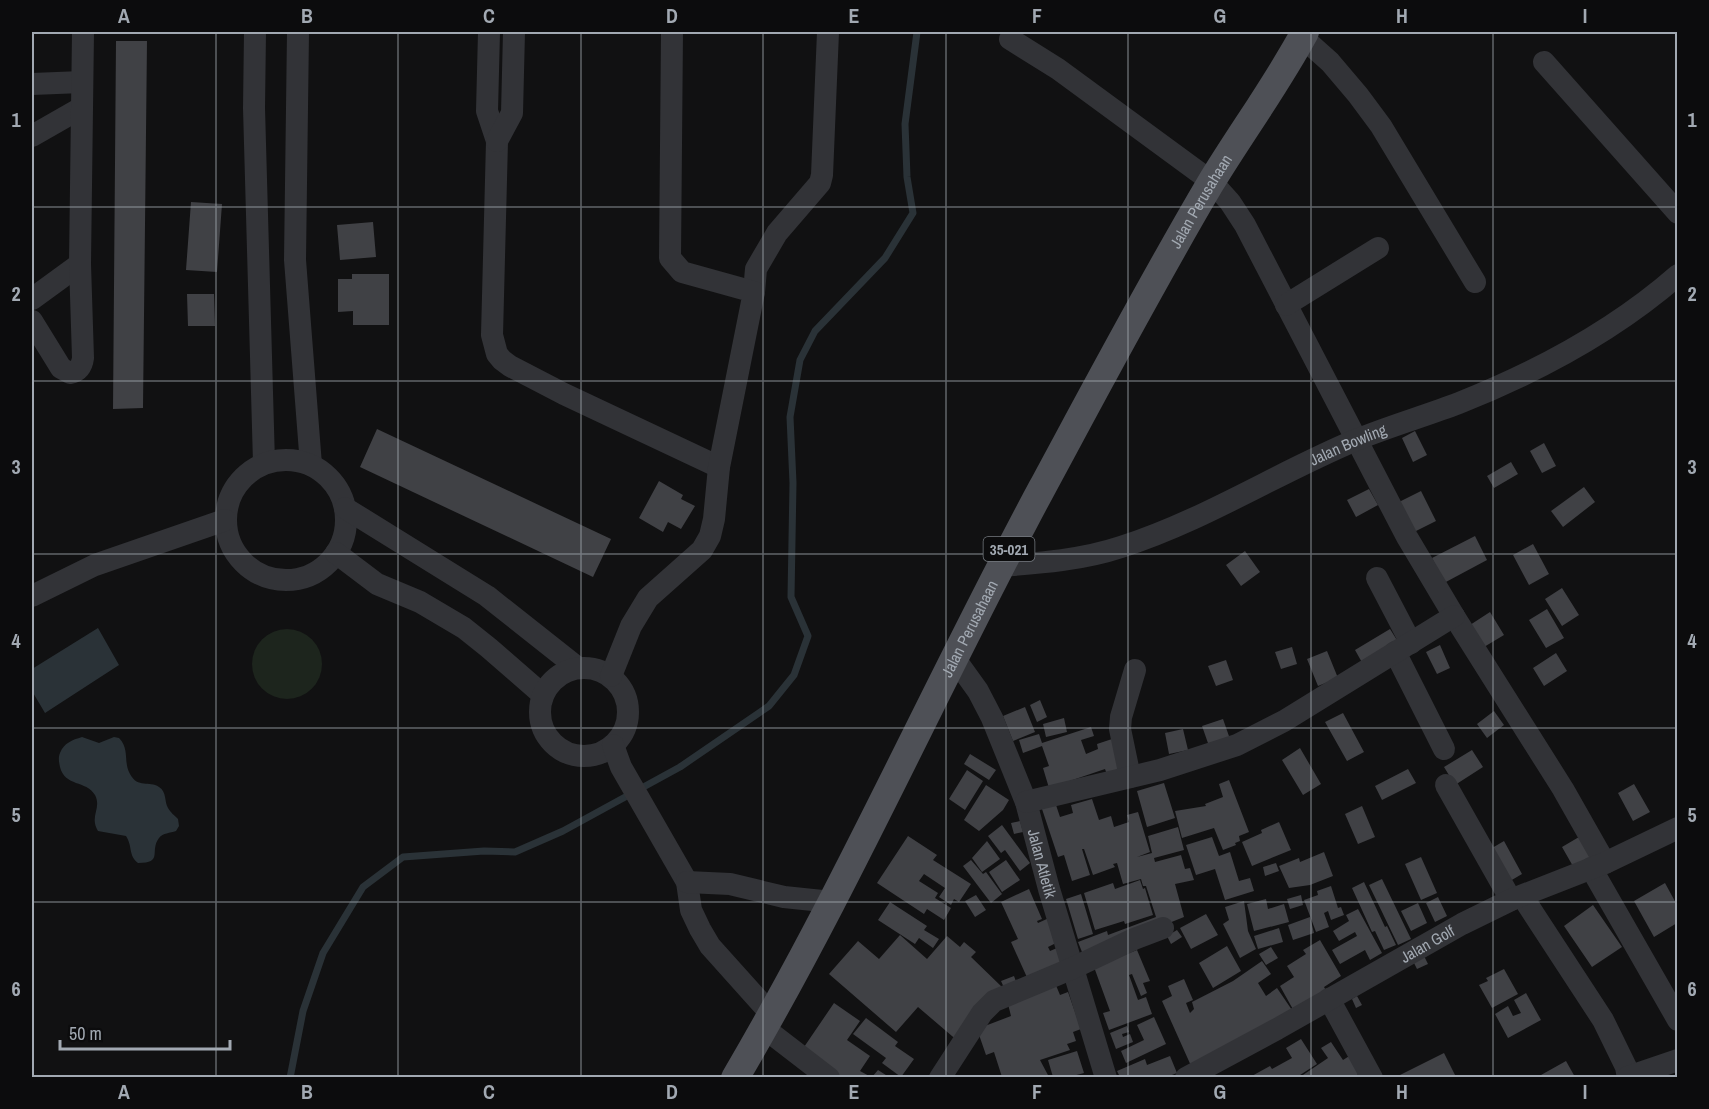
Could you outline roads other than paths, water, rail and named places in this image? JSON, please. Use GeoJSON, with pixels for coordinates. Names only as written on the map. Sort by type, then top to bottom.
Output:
{"type":"FeatureCollection","features":[{"type":"Feature","properties":{"kind":"main road","name":"Jalan Perusahaan"},"geometry":{"type":"LineString","coordinates":[[735,1077],[832,902],[1000,566],[1141,303],[1303,34]]}},
{"type":"Feature","properties":{"kind":"street"},"geometry":{"type":"LineString","coordinates":[[32,321],[61,368],[70,373],[77,370],[83,358],[80,264],[83,32]]}},
{"type":"Feature","properties":{"kind":"street"},"geometry":{"type":"LineString","coordinates":[[255,32],[254,108],[264,463]]}},
{"type":"Feature","properties":{"kind":"street"},"geometry":{"type":"LineString","coordinates":[[298,32],[295,260],[311,465]]}},
{"type":"Feature","properties":{"kind":"street"},"geometry":{"type":"LineString","coordinates":[[489,32],[487,111],[497,141],[492,335],[497,354],[510,366],[555,389],[719,467]]}},
{"type":"Feature","properties":{"kind":"street"},"geometry":{"type":"LineString","coordinates":[[497,141],[513,112],[514,32]]}},
{"type":"Feature","properties":{"kind":"street"},"geometry":{"type":"LineString","coordinates":[[672,32],[670,258],[677,269],[682,272],[754,292]]}},
{"type":"Feature","properties":{"kind":"street"},"geometry":{"type":"LineString","coordinates":[[611,676],[631,626],[648,598],[706,544],[714,519],[719,467],[754,292],[756,269],[777,232],[820,183],[822,175],[828,32]]}},
{"type":"Feature","properties":{"kind":"street"},"geometry":{"type":"LineString","coordinates":[[1303,34],[1341,74],[1375,118],[1475,282]]}},
{"type":"Feature","properties":{"kind":"street"},"geometry":{"type":"LineString","coordinates":[[1010,39],[1058,69],[1212,182],[1230,202],[1245,225],[1407,537],[1543,758],[1677,1020]]}},
{"type":"Feature","properties":{"kind":"street"},"geometry":{"type":"LineString","coordinates":[[1544,62],[1677,213]]}},
{"type":"Feature","properties":{"kind":"street"},"geometry":{"type":"LineString","coordinates":[[32,84],[82,82]]}},
{"type":"Feature","properties":{"kind":"street"},"geometry":{"type":"LineString","coordinates":[[32,136],[81,108]]}},
{"type":"Feature","properties":{"kind":"street"},"geometry":{"type":"LineString","coordinates":[[1286,305],[1378,248]]}},
{"type":"Feature","properties":{"kind":"street"},"geometry":{"type":"LineString","coordinates":[[32,299],[80,264]]}},
{"type":"Feature","properties":{"kind":"street","name":"Jalan Bowling"},"geometry":{"type":"LineString","coordinates":[[1000,566],[1065,560],[1120,548],[1165,531],[1356,440],[1459,402],[1531,371],[1628,314],[1677,274]]}},
{"type":"Feature","properties":{"kind":"street"},"geometry":{"type":"LineString","coordinates":[[280,459],[296,460],[311,465],[323,471],[341,494],[346,524],[343,539],[328,563],[306,576],[281,580],[256,573],[237,556],[227,533],[225,520],[228,502],[236,485],[248,472],[264,463],[280,459]]}},
{"type":"Feature","properties":{"kind":"street"},"geometry":{"type":"LineString","coordinates":[[345,508],[487,596],[578,668]]}},
{"type":"Feature","properties":{"kind":"street"},"geometry":{"type":"LineString","coordinates":[[32,596],[95,565],[225,520]]}},
{"type":"Feature","properties":{"kind":"street"},"geometry":{"type":"LineString","coordinates":[[336,553],[377,584],[420,602],[464,628],[543,695]]}},
{"type":"Feature","properties":{"kind":"street"},"geometry":{"type":"LineString","coordinates":[[1377,578],[1444,749]]}},
{"type":"Feature","properties":{"kind":"street"},"geometry":{"type":"LineString","coordinates":[[1026,802],[1160,770],[1237,745],[1284,721],[1454,616]]}},
{"type":"Feature","properties":{"kind":"street","name":"Jalan Atletik"},"geometry":{"type":"LineString","coordinates":[[955,659],[978,691],[992,718],[1026,802],[1049,889],[1106,1077]]}},
{"type":"Feature","properties":{"kind":"street"},"geometry":{"type":"LineString","coordinates":[[578,668],[595,669],[611,676],[621,688],[627,702],[628,718],[622,733],[613,745],[604,752],[583,756],[562,751],[554,745],[542,727],[540,717],[543,695],[548,685],[556,677],[578,668]]}},
{"type":"Feature","properties":{"kind":"street"},"geometry":{"type":"LineString","coordinates":[[1130,777],[1120,729],[1121,717],[1135,670]]}},
{"type":"Feature","properties":{"kind":"street"},"geometry":{"type":"LineString","coordinates":[[613,745],[621,767],[687,882],[691,910],[710,946],[767,1021],[829,1077]]}},
{"type":"Feature","properties":{"kind":"street"},"geometry":{"type":"LineString","coordinates":[[1446,785],[1516,898],[1603,1020],[1626,1067],[1628,1077],[1677,1060]]}},
{"type":"Feature","properties":{"kind":"street","name":"Jalan Golf"},"geometry":{"type":"LineString","coordinates":[[1185,1077],[1246,1047],[1462,924],[1516,898],[1598,866],[1677,828]]}},
{"type":"Feature","properties":{"kind":"street"},"geometry":{"type":"LineString","coordinates":[[687,882],[730,884],[784,897],[832,902]]}},
{"type":"Feature","properties":{"kind":"street"},"geometry":{"type":"LineString","coordinates":[[940,1077],[982,1013],[994,1001],[1163,928]]}},
{"type":"Feature","properties":{"kind":"street"},"geometry":{"type":"LineString","coordinates":[[1329,999],[1372,1077]]}},
{"type":"Feature","properties":{"kind":"waterway"},"geometry":{"type":"LineString","coordinates":[[290,1078],[303,1011],[323,953],[363,887],[403,857],[484,851],[515,852],[563,831],[680,767],[769,706],[794,675],[808,636],[791,597],[793,483],[790,417],[800,360],[815,331],[885,258],[913,213],[907,177],[905,124],[917,32]]}}]}
